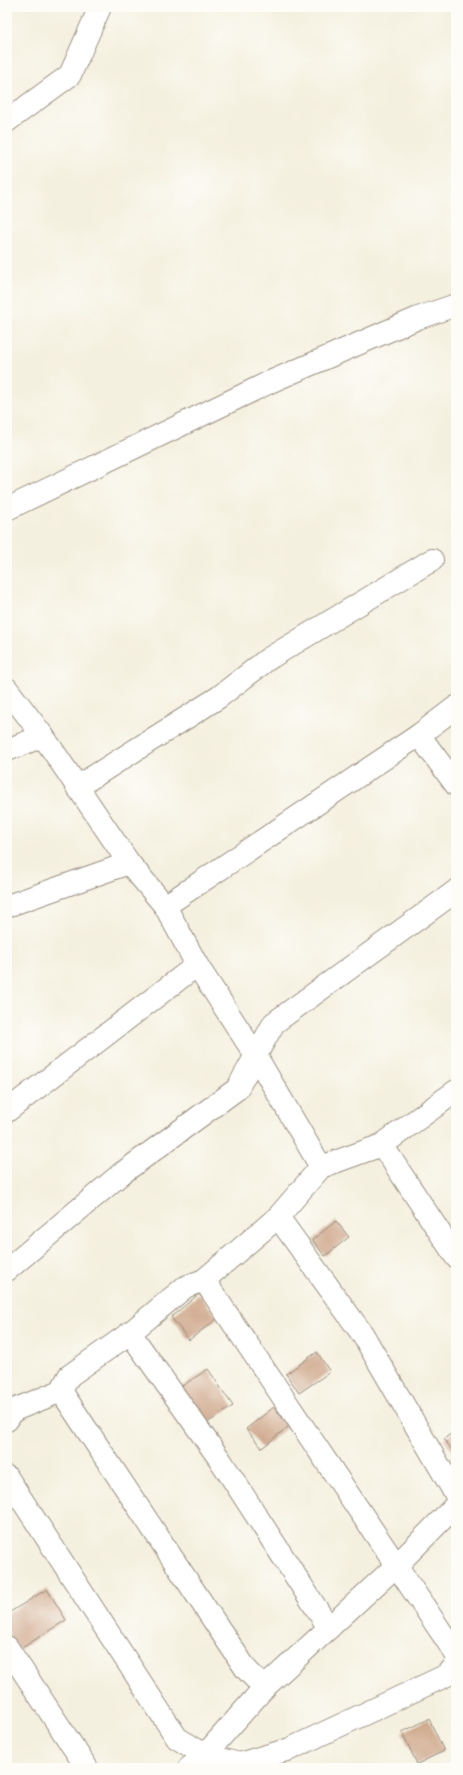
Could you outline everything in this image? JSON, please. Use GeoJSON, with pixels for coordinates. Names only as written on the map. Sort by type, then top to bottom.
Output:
{"type":"FeatureCollection","features":[{"type":"Feature","properties":{"kind":"street"},"geometry":{"type":"LineString","coordinates":[[7,122],[70,75],[100,7]]}},
{"type":"Feature","properties":{"kind":"street"},"geometry":{"type":"LineString","coordinates":[[7,509],[270,382],[418,318],[456,306]]}},
{"type":"Feature","properties":{"kind":"street"},"geometry":{"type":"LineString","coordinates":[[77,787],[219,697],[268,659],[432,560]]}},
{"type":"Feature","properties":{"kind":"street"},"geometry":{"type":"LineString","coordinates":[[7,689],[43,736],[129,863],[165,906],[197,965],[256,1056],[321,1167]]}},
{"type":"Feature","properties":{"kind":"street"},"geometry":{"type":"LineString","coordinates":[[165,906],[419,735],[456,708]]}},
{"type":"Feature","properties":{"kind":"street"},"geometry":{"type":"LineString","coordinates":[[419,735],[456,785]]}},
{"type":"Feature","properties":{"kind":"street"},"geometry":{"type":"LineString","coordinates":[[7,750],[43,736]]}},
{"type":"Feature","properties":{"kind":"street"},"geometry":{"type":"LineString","coordinates":[[7,906],[129,863]]}},
{"type":"Feature","properties":{"kind":"street"},"geometry":{"type":"LineString","coordinates":[[7,1270],[122,1174],[237,1088],[274,1023],[456,891]]}},
{"type":"Feature","properties":{"kind":"street"},"geometry":{"type":"LineString","coordinates":[[7,1111],[197,965]]}},
{"type":"Feature","properties":{"kind":"street"},"geometry":{"type":"LineString","coordinates":[[9,1410],[61,1391],[69,1376],[130,1333],[185,1287],[204,1280],[278,1217],[321,1167],[382,1145],[456,1091]]}},
{"type":"Feature","properties":{"kind":"street"},"geometry":{"type":"LineString","coordinates":[[382,1145],[456,1257]]}},
{"type":"Feature","properties":{"kind":"street"},"geometry":{"type":"LineString","coordinates":[[278,1217],[363,1335],[456,1495]]}},
{"type":"Feature","properties":{"kind":"street"},"geometry":{"type":"LineString","coordinates":[[204,1280],[456,1654]]}},
{"type":"Feature","properties":{"kind":"street"},"geometry":{"type":"LineString","coordinates":[[130,1333],[220,1460],[329,1628]]}},
{"type":"Feature","properties":{"kind":"street"},"geometry":{"type":"LineString","coordinates":[[61,1391],[246,1669],[264,1688]]}},
{"type":"Feature","properties":{"kind":"street"},"geometry":{"type":"LineString","coordinates":[[7,1477],[177,1738],[197,1761],[239,1764],[290,1749],[447,1675],[456,1665]]}},
{"type":"Feature","properties":{"kind":"street"},"geometry":{"type":"LineString","coordinates":[[197,1761],[264,1688],[397,1565],[456,1505]]}},
{"type":"Feature","properties":{"kind":"street"},"geometry":{"type":"LineString","coordinates":[[7,1647],[87,1768]]}},
{"type":"Feature","properties":{"kind":"building"},"geometry":{"type":"Polygon","coordinates":[[[336,1221],[349,1237],[325,1256],[312,1240],[336,1221]]]}},
{"type":"Feature","properties":{"kind":"building"},"geometry":{"type":"Polygon","coordinates":[[[199,1294],[218,1318],[189,1340],[171,1317],[199,1294]]]}},
{"type":"Feature","properties":{"kind":"building"},"geometry":{"type":"Polygon","coordinates":[[[317,1352],[330,1372],[299,1393],[286,1374],[317,1352]]]}},
{"type":"Feature","properties":{"kind":"building"},"geometry":{"type":"Polygon","coordinates":[[[208,1369],[233,1406],[204,1425],[179,1388],[208,1369]]]}},
{"type":"Feature","properties":{"kind":"building"},"geometry":{"type":"Polygon","coordinates":[[[274,1407],[289,1426],[262,1448],[246,1429],[274,1407]]]}},
{"type":"Feature","properties":{"kind":"building"},"geometry":{"type":"Polygon","coordinates":[[[456,1430],[456,1455],[444,1439],[456,1430]]]}},
{"type":"Feature","properties":{"kind":"building"},"geometry":{"type":"Polygon","coordinates":[[[47,1589],[66,1620],[19,1650],[7,1630],[7,1614],[47,1589]]]}},
{"type":"Feature","properties":{"kind":"building"},"geometry":{"type":"Polygon","coordinates":[[[429,1719],[444,1751],[417,1764],[402,1732],[429,1719]]]}}]}
